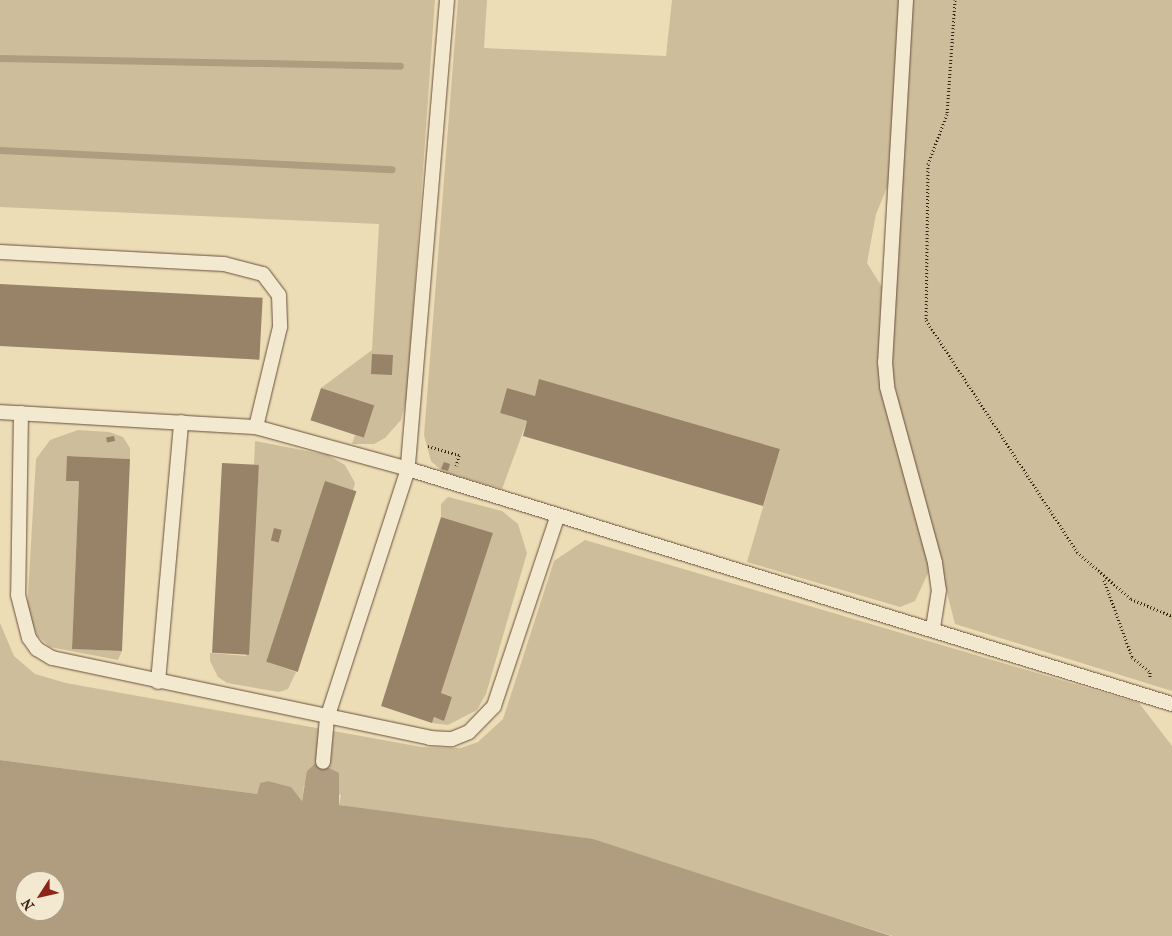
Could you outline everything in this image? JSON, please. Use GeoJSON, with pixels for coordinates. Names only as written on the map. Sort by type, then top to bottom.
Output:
{"type":"FeatureCollection","features":[{"type":"Feature","properties":{"kind":"lane"},"geometry":{"type":"LineString","coordinates":[[323,762],[327,718],[408,470],[447,0]]}},
{"type":"Feature","properties":{"kind":"lane"},"geometry":{"type":"LineString","coordinates":[[906,0],[885,362],[887,387],[936,563],[939,590],[933,629]]}},
{"type":"Feature","properties":{"kind":"lane"},"geometry":{"type":"LineString","coordinates":[[0,252],[224,264],[263,274],[279,295],[280,320],[256,427]]}},
{"type":"Feature","properties":{"kind":"lane"},"geometry":{"type":"LineString","coordinates":[[0,412],[256,427],[408,470],[557,518],[933,629],[1172,704]]}},
{"type":"Feature","properties":{"kind":"lane"},"geometry":{"type":"LineString","coordinates":[[21,413],[18,595],[29,638],[52,658],[327,718],[452,739],[482,722],[494,706],[557,518]]}},
{"type":"Feature","properties":{"kind":"lane"},"geometry":{"type":"LineString","coordinates":[[158,682],[181,422]]}},
{"type":"Feature","properties":{"kind":"path"},"geometry":{"type":"LineString","coordinates":[[956,0],[947,114],[928,164],[926,320],[1007,450],[1035,481],[1077,552],[1102,577],[1131,599],[1172,616]]}},
{"type":"Feature","properties":{"kind":"path"},"geometry":{"type":"LineString","coordinates":[[411,441],[459,455],[451,484]]}},
{"type":"Feature","properties":{"kind":"path"},"geometry":{"type":"LineString","coordinates":[[449,458],[450,452]]}},
{"type":"Feature","properties":{"kind":"path"},"geometry":{"type":"LineString","coordinates":[[1102,577],[1132,657],[1150,672],[1147,696]]}},
{"type":"Feature","properties":{"kind":"shaded area"},"geometry":{"type":"Polygon","coordinates":[[[0,0],[435,0],[407,397],[401,420],[385,438],[374,444],[352,444],[355,435],[363,438],[374,405],[321,388],[372,350],[379,224],[0,207],[0,0]]]}},
{"type":"Feature","properties":{"kind":"shaded area"},"geometry":{"type":"Polygon","coordinates":[[[458,0],[487,0],[484,48],[666,56],[672,0],[899,0],[889,183],[876,214],[867,263],[882,287],[878,365],[926,549],[929,571],[915,601],[900,607],[747,562],[780,449],[540,380],[535,396],[507,388],[500,413],[527,421],[502,489],[443,472],[431,461],[424,435],[458,0]]]}},
{"type":"Feature","properties":{"kind":"shaded area"},"geometry":{"type":"Polygon","coordinates":[[[911,0],[1172,0],[1172,691],[955,624],[889,364],[911,0]]]}},
{"type":"Feature","properties":{"kind":"shaded area"},"geometry":{"type":"Polygon","coordinates":[[[78,430],[109,432],[123,437],[130,448],[130,459],[68,456],[67,481],[79,481],[72,649],[122,651],[118,660],[50,647],[37,635],[27,611],[36,459],[50,440],[78,430]]]}},
{"type":"Feature","properties":{"kind":"shaded area"},"geometry":{"type":"Polygon","coordinates":[[[255,441],[328,455],[345,465],[355,483],[353,490],[325,482],[270,663],[296,672],[288,689],[279,692],[227,683],[218,677],[210,661],[210,653],[246,656],[259,465],[254,465],[255,441]]]}},
{"type":"Feature","properties":{"kind":"shaded area"},"geometry":{"type":"Polygon","coordinates":[[[448,497],[502,511],[518,524],[527,553],[486,694],[477,710],[448,725],[432,723],[434,717],[443,720],[452,697],[441,693],[493,533],[441,517],[441,504],[448,497]]]}},
{"type":"Feature","properties":{"kind":"shaded area"},"geometry":{"type":"Polygon","coordinates":[[[585,540],[1139,703],[1172,746],[1172,936],[893,936],[625,852],[339,805],[341,795],[304,785],[302,801],[290,787],[268,781],[260,783],[257,794],[0,760],[0,623],[14,656],[35,674],[66,683],[422,747],[461,748],[478,742],[503,719],[554,561],[585,540]]]}},
{"type":"Feature","properties":{"kind":"shaded area"},"geometry":{"type":"Polygon","coordinates":[[[0,760],[257,794],[260,783],[268,781],[291,787],[302,801],[307,771],[317,762],[339,773],[339,805],[593,839],[891,936],[0,936],[0,760]]]}},
{"type":"Feature","properties":{"kind":"building"},"geometry":{"type":"Polygon","coordinates":[[[0,284],[263,298],[259,360],[0,346],[0,284]]]}},
{"type":"Feature","properties":{"kind":"building"},"geometry":{"type":"Polygon","coordinates":[[[372,354],[393,355],[392,375],[371,374],[372,354]]]}},
{"type":"Feature","properties":{"kind":"building"},"geometry":{"type":"Polygon","coordinates":[[[539,379],[780,449],[763,506],[523,436],[527,421],[500,413],[507,388],[535,396],[539,379]]]}},
{"type":"Feature","properties":{"kind":"building"},"geometry":{"type":"Polygon","coordinates":[[[321,388],[374,405],[364,438],[310,420],[321,388]]]}},
{"type":"Feature","properties":{"kind":"building"},"geometry":{"type":"Polygon","coordinates":[[[114,436],[115,441],[107,442],[106,438],[114,436]]]}},
{"type":"Feature","properties":{"kind":"building"},"geometry":{"type":"Polygon","coordinates":[[[67,456],[130,459],[122,651],[72,649],[79,481],[66,481],[67,456]]]}},
{"type":"Feature","properties":{"kind":"building"},"geometry":{"type":"Polygon","coordinates":[[[444,462],[450,464],[448,471],[441,469],[444,462]]]}},
{"type":"Feature","properties":{"kind":"building"},"geometry":{"type":"Polygon","coordinates":[[[222,463],[259,465],[249,655],[212,653],[222,463]]]}},
{"type":"Feature","properties":{"kind":"building"},"geometry":{"type":"Polygon","coordinates":[[[325,481],[356,491],[298,672],[266,662],[325,481]]]}},
{"type":"Feature","properties":{"kind":"building"},"geometry":{"type":"Polygon","coordinates":[[[441,517],[493,533],[441,693],[452,697],[444,721],[434,717],[432,723],[381,706],[441,517]]]}},
{"type":"Feature","properties":{"kind":"building"},"geometry":{"type":"Polygon","coordinates":[[[274,528],[282,530],[279,543],[271,541],[274,528]]]}},
{"type":"Feature","properties":{"kind":"waterway"},"geometry":{"type":"LineString","coordinates":[[0,58],[400,66]]}},
{"type":"Feature","properties":{"kind":"waterway"},"geometry":{"type":"LineString","coordinates":[[0,150],[392,169]]}}]}
